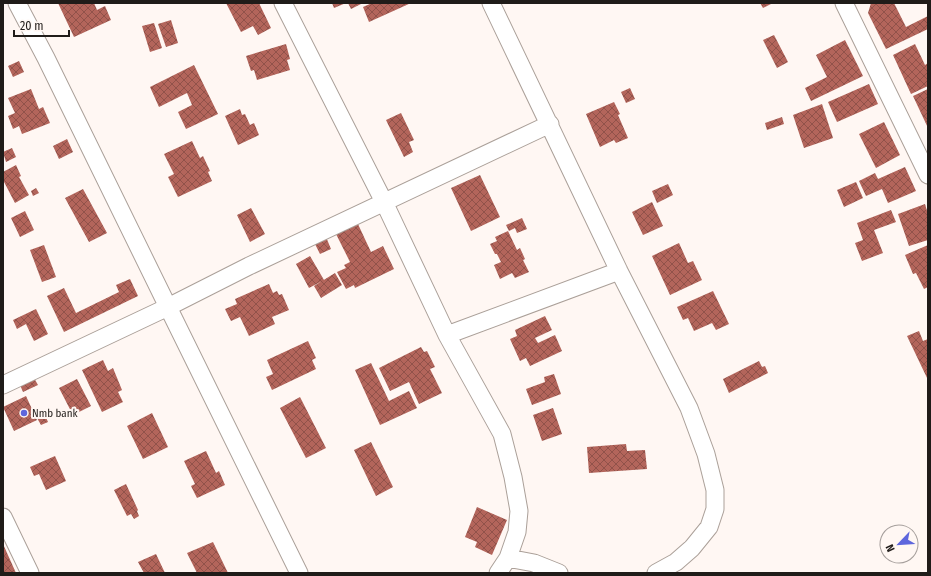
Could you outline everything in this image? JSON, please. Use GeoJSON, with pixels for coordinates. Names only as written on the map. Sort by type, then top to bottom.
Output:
{"type":"FeatureCollection","features":[{"type":"Feature","properties":{"kind":"street"},"geometry":{"type":"LineString","coordinates":[[17,3],[46,58],[299,573]]}},
{"type":"Feature","properties":{"kind":"street"},"geometry":{"type":"LineString","coordinates":[[283,3],[384,202],[447,335],[502,434],[513,477],[519,511],[517,532],[508,558],[498,573]]}},
{"type":"Feature","properties":{"kind":"street"},"geometry":{"type":"LineString","coordinates":[[491,3],[619,271],[689,408],[706,454],[715,490],[715,509],[709,527],[692,548],[676,562],[656,573]]}},
{"type":"Feature","properties":{"kind":"street"},"geometry":{"type":"LineString","coordinates":[[844,3],[928,175]]}},
{"type":"Feature","properties":{"kind":"street"},"geometry":{"type":"LineString","coordinates":[[3,385],[168,308],[249,266],[550,124]]}},
{"type":"Feature","properties":{"kind":"street"},"geometry":{"type":"LineString","coordinates":[[447,335],[619,271]]}},
{"type":"Feature","properties":{"kind":"street"},"geometry":{"type":"LineString","coordinates":[[3,517],[30,573]]}},
{"type":"Feature","properties":{"kind":"street"},"geometry":{"type":"LineString","coordinates":[[508,558],[534,563],[559,573]]}},
{"type":"Feature","properties":{"kind":"building"},"geometry":{"type":"Polygon","coordinates":[[[58,3],[94,3],[97,10],[105,6],[111,20],[74,37],[58,3]]]}},
{"type":"Feature","properties":{"kind":"building"},"geometry":{"type":"Polygon","coordinates":[[[226,3],[259,3],[271,28],[258,35],[253,26],[241,32],[226,3]]]}},
{"type":"Feature","properties":{"kind":"building"},"geometry":{"type":"Polygon","coordinates":[[[332,3],[346,3],[334,8],[332,3]]]}},
{"type":"Feature","properties":{"kind":"building"},"geometry":{"type":"Polygon","coordinates":[[[348,3],[363,3],[351,9],[348,3]]]}},
{"type":"Feature","properties":{"kind":"building"},"geometry":{"type":"Polygon","coordinates":[[[372,3],[411,3],[369,22],[363,7],[372,3]]]}},
{"type":"Feature","properties":{"kind":"building"},"geometry":{"type":"Polygon","coordinates":[[[760,3],[773,3],[763,8],[760,3]]]}},
{"type":"Feature","properties":{"kind":"building"},"geometry":{"type":"Polygon","coordinates":[[[871,3],[894,3],[906,27],[928,16],[928,29],[886,49],[868,13],[871,3]]]}},
{"type":"Feature","properties":{"kind":"building"},"geometry":{"type":"Polygon","coordinates":[[[171,20],[178,43],[166,47],[158,24],[171,20]]]}},
{"type":"Feature","properties":{"kind":"building"},"geometry":{"type":"Polygon","coordinates":[[[154,23],[162,48],[150,52],[142,26],[154,23]]]}},
{"type":"Feature","properties":{"kind":"building"},"geometry":{"type":"Polygon","coordinates":[[[774,35],[788,62],[777,68],[763,40],[774,35]]]}},
{"type":"Feature","properties":{"kind":"building"},"geometry":{"type":"Polygon","coordinates":[[[845,40],[863,76],[811,101],[805,88],[827,77],[816,55],[845,40]]]}},
{"type":"Feature","properties":{"kind":"building"},"geometry":{"type":"Polygon","coordinates":[[[286,44],[290,59],[287,60],[290,70],[257,80],[254,70],[251,71],[246,56],[286,44]]]}},
{"type":"Feature","properties":{"kind":"building"},"geometry":{"type":"Polygon","coordinates":[[[915,44],[925,65],[928,63],[928,86],[911,94],[893,55],[915,44]]]}},
{"type":"Feature","properties":{"kind":"building"},"geometry":{"type":"Polygon","coordinates":[[[19,61],[24,72],[13,77],[8,66],[19,61]]]}},
{"type":"Feature","properties":{"kind":"building"},"geometry":{"type":"Polygon","coordinates":[[[194,65],[218,114],[186,129],[178,112],[192,105],[187,93],[159,107],[150,87],[194,65]]]}},
{"type":"Feature","properties":{"kind":"building"},"geometry":{"type":"Polygon","coordinates":[[[869,84],[878,104],[837,122],[828,102],[869,84]]]}},
{"type":"Feature","properties":{"kind":"building"},"geometry":{"type":"Polygon","coordinates":[[[630,88],[635,99],[626,103],[621,92],[630,88]]]}},
{"type":"Feature","properties":{"kind":"building"},"geometry":{"type":"Polygon","coordinates":[[[31,89],[39,109],[43,107],[50,123],[22,134],[19,126],[13,129],[8,116],[15,113],[8,98],[31,89]]]}},
{"type":"Feature","properties":{"kind":"building"},"geometry":{"type":"Polygon","coordinates":[[[928,89],[928,128],[913,96],[928,89]]]}},
{"type":"Feature","properties":{"kind":"building"},"geometry":{"type":"Polygon","coordinates":[[[614,102],[620,114],[618,115],[628,138],[616,143],[614,140],[600,147],[586,114],[614,102]]]}},
{"type":"Feature","properties":{"kind":"building"},"geometry":{"type":"Polygon","coordinates":[[[822,104],[833,138],[804,148],[793,115],[822,104]]]}},
{"type":"Feature","properties":{"kind":"building"},"geometry":{"type":"Polygon","coordinates":[[[240,109],[242,115],[245,114],[250,125],[254,123],[259,135],[238,145],[225,116],[240,109]]]}},
{"type":"Feature","properties":{"kind":"building"},"geometry":{"type":"Polygon","coordinates":[[[401,113],[414,140],[409,142],[413,152],[404,157],[386,120],[401,113]]]}},
{"type":"Feature","properties":{"kind":"building"},"geometry":{"type":"Polygon","coordinates":[[[782,117],[784,124],[767,130],[765,123],[782,117]]]}},
{"type":"Feature","properties":{"kind":"building"},"geometry":{"type":"Polygon","coordinates":[[[884,122],[900,155],[876,168],[859,134],[884,122]]]}},
{"type":"Feature","properties":{"kind":"building"},"geometry":{"type":"Polygon","coordinates":[[[67,139],[73,152],[59,159],[53,146],[67,139]]]}},
{"type":"Feature","properties":{"kind":"building"},"geometry":{"type":"Polygon","coordinates":[[[192,141],[200,158],[203,156],[210,171],[208,172],[212,181],[178,197],[168,177],[174,174],[164,154],[192,141]]]}},
{"type":"Feature","properties":{"kind":"building"},"geometry":{"type":"Polygon","coordinates":[[[12,148],[16,157],[6,162],[3,152],[12,148]]]}},
{"type":"Feature","properties":{"kind":"building"},"geometry":{"type":"Polygon","coordinates":[[[16,165],[21,176],[19,177],[29,195],[15,203],[3,180],[3,172],[16,165]]]}},
{"type":"Feature","properties":{"kind":"building"},"geometry":{"type":"Polygon","coordinates":[[[905,167],[916,191],[888,203],[882,189],[866,196],[859,181],[875,173],[878,179],[905,167]]]}},
{"type":"Feature","properties":{"kind":"building"},"geometry":{"type":"Polygon","coordinates":[[[480,175],[500,217],[471,231],[451,188],[480,175]]]}},
{"type":"Feature","properties":{"kind":"building"},"geometry":{"type":"Polygon","coordinates":[[[856,182],[863,198],[844,207],[837,190],[856,182]]]}},
{"type":"Feature","properties":{"kind":"building"},"geometry":{"type":"Polygon","coordinates":[[[668,184],[673,195],[657,203],[652,191],[668,184]]]}},
{"type":"Feature","properties":{"kind":"building"},"geometry":{"type":"Polygon","coordinates":[[[36,188],[39,193],[33,196],[31,191],[36,188]]]}},
{"type":"Feature","properties":{"kind":"building"},"geometry":{"type":"Polygon","coordinates":[[[83,189],[107,233],[89,242],[65,198],[83,189]]]}},
{"type":"Feature","properties":{"kind":"building"},"geometry":{"type":"Polygon","coordinates":[[[652,202],[663,226],[643,235],[632,212],[652,202]]]}},
{"type":"Feature","properties":{"kind":"building"},"geometry":{"type":"Polygon","coordinates":[[[925,204],[928,214],[928,240],[909,246],[898,214],[925,204]]]}},
{"type":"Feature","properties":{"kind":"building"},"geometry":{"type":"Polygon","coordinates":[[[251,208],[265,234],[250,242],[237,215],[251,208]]]}},
{"type":"Feature","properties":{"kind":"building"},"geometry":{"type":"Polygon","coordinates":[[[891,210],[896,222],[874,230],[883,253],[862,261],[855,243],[863,240],[857,223],[891,210]]]}},
{"type":"Feature","properties":{"kind":"building"},"geometry":{"type":"Polygon","coordinates":[[[25,211],[34,230],[20,237],[11,218],[25,211]]]}},
{"type":"Feature","properties":{"kind":"building"},"geometry":{"type":"Polygon","coordinates":[[[522,218],[527,229],[517,233],[515,228],[509,231],[506,225],[522,218]]]}},
{"type":"Feature","properties":{"kind":"building"},"geometry":{"type":"Polygon","coordinates":[[[357,222],[371,252],[383,246],[394,269],[355,288],[354,285],[346,289],[337,272],[346,268],[344,265],[350,262],[335,232],[357,222]]]}},
{"type":"Feature","properties":{"kind":"building"},"geometry":{"type":"Polygon","coordinates":[[[508,231],[517,250],[520,248],[525,259],[523,260],[529,272],[515,278],[512,273],[500,279],[494,265],[501,262],[490,244],[497,241],[495,237],[508,231]]]}},
{"type":"Feature","properties":{"kind":"building"},"geometry":{"type":"Polygon","coordinates":[[[326,237],[331,249],[320,254],[314,242],[326,237]]]}},
{"type":"Feature","properties":{"kind":"building"},"geometry":{"type":"Polygon","coordinates":[[[679,243],[688,263],[693,261],[702,280],[670,295],[652,256],[679,243]]]}},
{"type":"Feature","properties":{"kind":"building"},"geometry":{"type":"Polygon","coordinates":[[[44,245],[56,277],[42,282],[30,250],[44,245]]]}},
{"type":"Feature","properties":{"kind":"building"},"geometry":{"type":"Polygon","coordinates":[[[928,245],[928,287],[924,289],[916,273],[913,274],[905,255],[928,245]]]}},
{"type":"Feature","properties":{"kind":"building"},"geometry":{"type":"Polygon","coordinates":[[[310,256],[324,280],[309,288],[296,264],[310,256]]]}},
{"type":"Feature","properties":{"kind":"building"},"geometry":{"type":"Polygon","coordinates":[[[335,273],[342,285],[321,298],[314,286],[335,273]]]}},
{"type":"Feature","properties":{"kind":"building"},"geometry":{"type":"Polygon","coordinates":[[[130,279],[138,296],[64,332],[47,296],[64,288],[76,313],[119,292],[116,285],[130,279]]]}},
{"type":"Feature","properties":{"kind":"building"},"geometry":{"type":"Polygon","coordinates":[[[269,284],[273,293],[277,291],[279,295],[282,294],[289,310],[272,317],[275,324],[249,336],[240,317],[231,321],[225,309],[237,304],[235,299],[269,284]]]}},
{"type":"Feature","properties":{"kind":"building"},"geometry":{"type":"Polygon","coordinates":[[[713,291],[729,324],[716,330],[712,323],[694,331],[688,318],[683,320],[677,307],[713,291]]]}},
{"type":"Feature","properties":{"kind":"building"},"geometry":{"type":"Polygon","coordinates":[[[36,309],[48,334],[34,341],[26,324],[17,329],[13,320],[36,309]]]}},
{"type":"Feature","properties":{"kind":"building"},"geometry":{"type":"Polygon","coordinates":[[[545,316],[552,330],[535,338],[538,343],[555,335],[562,351],[530,366],[526,358],[520,361],[510,339],[517,336],[515,330],[545,316]]]}},
{"type":"Feature","properties":{"kind":"building"},"geometry":{"type":"Polygon","coordinates":[[[919,331],[923,341],[928,339],[928,380],[907,336],[919,331]]]}},
{"type":"Feature","properties":{"kind":"building"},"geometry":{"type":"Polygon","coordinates":[[[308,341],[316,358],[312,360],[316,369],[272,390],[266,377],[273,374],[267,360],[308,341]]]}},
{"type":"Feature","properties":{"kind":"building"},"geometry":{"type":"Polygon","coordinates":[[[421,347],[424,352],[427,351],[435,367],[430,369],[442,393],[419,404],[409,382],[390,391],[379,368],[421,347]]]}},
{"type":"Feature","properties":{"kind":"building"},"geometry":{"type":"Polygon","coordinates":[[[103,360],[108,371],[113,368],[122,390],[118,392],[123,402],[102,412],[82,370],[103,360]]]}},
{"type":"Feature","properties":{"kind":"building"},"geometry":{"type":"Polygon","coordinates":[[[759,361],[762,367],[765,366],[768,373],[729,393],[723,379],[759,361]]]}},
{"type":"Feature","properties":{"kind":"building"},"geometry":{"type":"Polygon","coordinates":[[[371,363],[389,401],[409,391],[417,408],[380,425],[355,370],[371,363]]]}},
{"type":"Feature","properties":{"kind":"building"},"geometry":{"type":"Polygon","coordinates":[[[554,374],[561,394],[532,405],[526,389],[545,382],[544,377],[554,374]]]}},
{"type":"Feature","properties":{"kind":"building"},"geometry":{"type":"Polygon","coordinates":[[[34,378],[38,385],[23,392],[20,385],[34,378]]]}},
{"type":"Feature","properties":{"kind":"building"},"geometry":{"type":"Polygon","coordinates":[[[77,379],[91,406],[73,415],[59,388],[77,379]]]}},
{"type":"Feature","properties":{"kind":"building"},"geometry":{"type":"Polygon","coordinates":[[[26,396],[37,420],[14,431],[3,407],[26,396]]]}},
{"type":"Feature","properties":{"kind":"building"},"geometry":{"type":"Polygon","coordinates":[[[300,397],[326,448],[306,458],[280,408],[300,397]]]}},
{"type":"Feature","properties":{"kind":"building"},"geometry":{"type":"Polygon","coordinates":[[[553,408],[562,434],[542,441],[533,415],[553,408]]]}},
{"type":"Feature","properties":{"kind":"building"},"geometry":{"type":"Polygon","coordinates":[[[152,413],[168,447],[143,459],[127,426],[152,413]]]}},
{"type":"Feature","properties":{"kind":"building"},"geometry":{"type":"Polygon","coordinates":[[[45,415],[48,422],[41,425],[37,418],[45,415]]]}},
{"type":"Feature","properties":{"kind":"building"},"geometry":{"type":"Polygon","coordinates":[[[371,442],[393,487],[376,496],[354,450],[371,442]]]}},
{"type":"Feature","properties":{"kind":"building"},"geometry":{"type":"Polygon","coordinates":[[[626,444],[627,451],[645,450],[647,469],[589,473],[587,447],[626,444]]]}},
{"type":"Feature","properties":{"kind":"building"},"geometry":{"type":"Polygon","coordinates":[[[206,451],[216,473],[219,471],[225,485],[197,498],[191,486],[195,484],[184,461],[206,451]]]}},
{"type":"Feature","properties":{"kind":"building"},"geometry":{"type":"Polygon","coordinates":[[[55,456],[66,481],[46,490],[39,474],[34,476],[30,467],[55,456]]]}},
{"type":"Feature","properties":{"kind":"building"},"geometry":{"type":"Polygon","coordinates":[[[126,484],[138,510],[139,516],[134,519],[131,514],[127,516],[114,490],[126,484]]]}},
{"type":"Feature","properties":{"kind":"building"},"geometry":{"type":"Polygon","coordinates":[[[477,507],[507,520],[492,555],[475,547],[477,542],[465,537],[477,507]]]}},
{"type":"Feature","properties":{"kind":"building"},"geometry":{"type":"Polygon","coordinates":[[[213,542],[228,573],[197,573],[187,553],[213,542]]]}},
{"type":"Feature","properties":{"kind":"building"},"geometry":{"type":"Polygon","coordinates":[[[3,544],[16,573],[3,573],[3,544]]]}},
{"type":"Feature","properties":{"kind":"building"},"geometry":{"type":"Polygon","coordinates":[[[156,554],[165,573],[144,573],[138,562],[156,554]]]}},
{"type":"Feature","properties":{"kind":"place","name":"Nmb bank"},"geometry":{"type":"Point","coordinates":[24,413]}}]}
